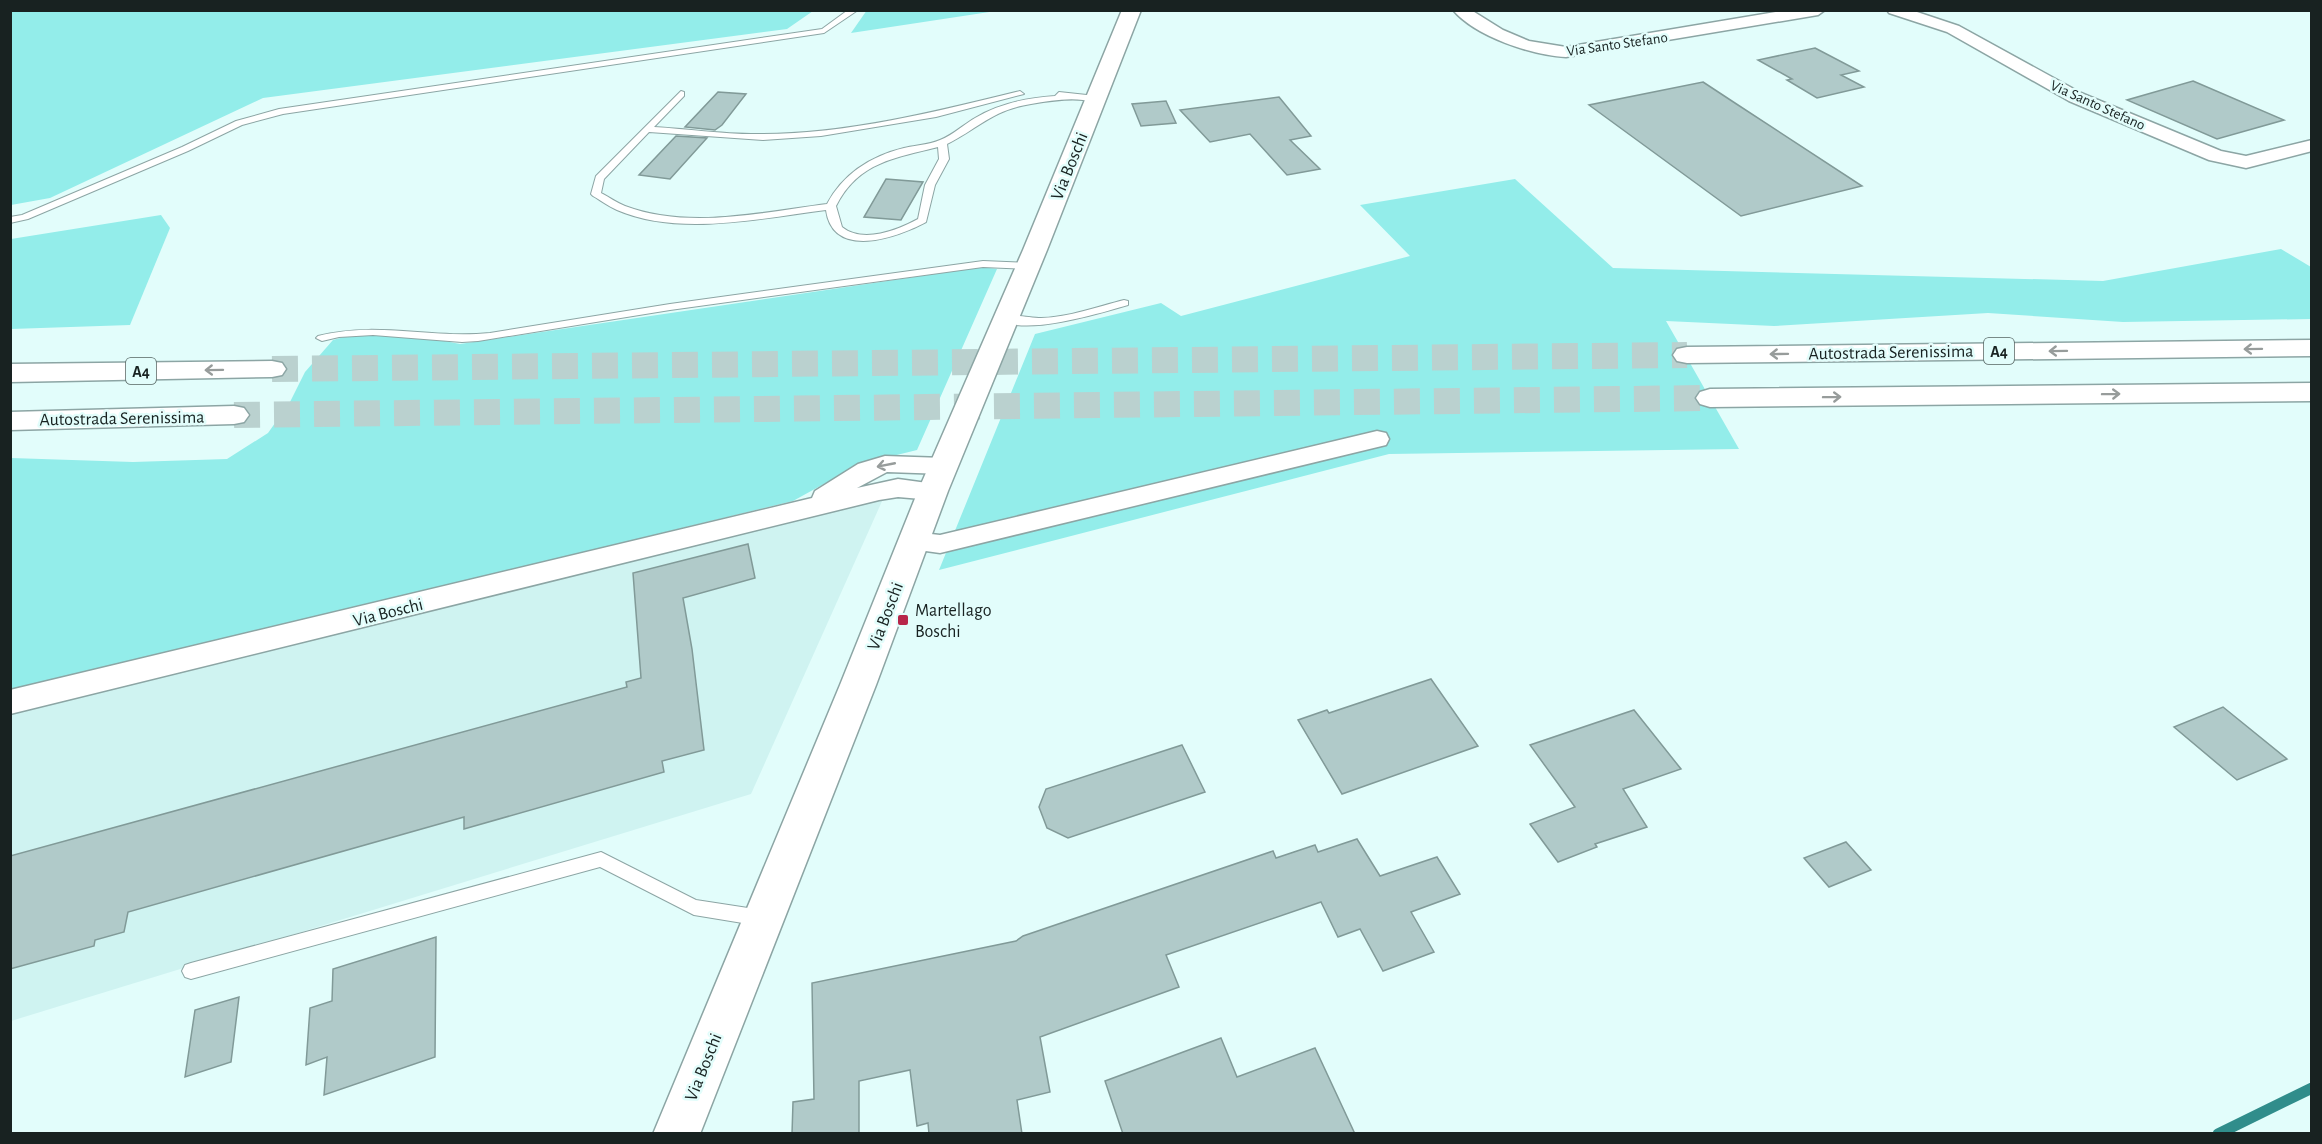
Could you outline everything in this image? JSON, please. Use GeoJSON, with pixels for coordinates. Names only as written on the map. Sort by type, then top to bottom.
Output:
{"type":"FeatureCollection","features":[{"type":"Feature","properties":{"kind":"main road","name":"Via Boschi"},"geometry":{"type":"LineString","coordinates":[[676,1134],[858,685],[913,541],[1028,266],[1082,98],[1132,10]]}},
{"type":"Feature","properties":{"kind":"main road","name":"Autostrada Serenissima"},"geometry":{"type":"LineString","coordinates":[[1687,355],[2312,348]]}},
{"type":"Feature","properties":{"kind":"main road","name":"A4"},"geometry":{"type":"LineString","coordinates":[[10,373],[272,369]]}},
{"type":"Feature","properties":{"kind":"main road"},"geometry":{"type":"LineString","coordinates":[[1710,398],[2312,392]]}},
{"type":"Feature","properties":{"kind":"main road","name":"Autostrada Serenissima"},"geometry":{"type":"LineString","coordinates":[[10,421],[234,415]]}},
{"type":"Feature","properties":{"kind":"street","name":"Via Santo Stefano"},"geometry":{"type":"LineString","coordinates":[[1460,10],[1492,32],[1521,44],[1547,52],[1566,52],[1818,10]]}},
{"type":"Feature","properties":{"kind":"street","name":"Via Santo Stefano"},"geometry":{"type":"LineString","coordinates":[[1894,10],[1953,29],[2075,97],[2216,156],[2246,162],[2312,145]]}},
{"type":"Feature","properties":{"kind":"street"},"geometry":{"type":"LineString","coordinates":[[913,541],[940,544],[1377,439]]}},
{"type":"Feature","properties":{"kind":"street","name":"Via Boschi"},"geometry":{"type":"LineString","coordinates":[[10,702],[939,478]]}},
{"type":"Feature","properties":{"kind":"lane"},"geometry":{"type":"LineString","coordinates":[[10,220],[24,217],[164,158],[239,123],[282,111],[824,31],[854,10]]}},
{"type":"Feature","properties":{"kind":"lane"},"geometry":{"type":"LineString","coordinates":[[681,94],[600,178],[596,195],[610,205],[643,215],[682,220],[831,206]]}},
{"type":"Feature","properties":{"kind":"lane"},"geometry":{"type":"LineString","coordinates":[[648,129],[762,137],[821,133],[936,114],[1009,95],[1082,98]]}},
{"type":"Feature","properties":{"kind":"lane"},"geometry":{"type":"LineString","coordinates":[[942,143],[944,159],[930,185],[923,220],[912,227],[876,236],[855,237],[842,232],[833,220],[831,206],[837,191],[855,173],[901,152],[942,143],[981,118],[1007,105],[1048,96]]}},
{"type":"Feature","properties":{"kind":"lane"},"geometry":{"type":"LineString","coordinates":[[322,338],[343,332],[373,331],[460,339],[490,336],[669,307],[983,264],[1028,266]]}},
{"type":"Feature","properties":{"kind":"lane"},"geometry":{"type":"LineString","coordinates":[[1005,319],[1036,322],[1067,320],[1124,303]]}},
{"type":"Feature","properties":{"kind":"lane"},"geometry":{"type":"LineString","coordinates":[[191,971],[601,859],[694,907],[763,919]]}},
{"type":"Feature","properties":{"kind":"shaded area"},"geometry":{"type":"Polygon","coordinates":[[[11,10],[813,11],[787,29],[263,98],[50,198],[11,205],[11,10]]]}},
{"type":"Feature","properties":{"kind":"shaded area"},"geometry":{"type":"Polygon","coordinates":[[[867,10],[996,10],[996,11],[851,33],[867,10]]]}},
{"type":"Feature","properties":{"kind":"shaded area"},"geometry":{"type":"Polygon","coordinates":[[[1515,179],[1613,268],[2103,281],[2281,249],[2311,267],[2311,319],[2123,322],[1988,313],[1774,326],[1666,321],[1739,449],[1389,454],[939,570],[1035,334],[1161,303],[1181,316],[1410,256],[1360,205],[1515,179]]]}},
{"type":"Feature","properties":{"kind":"shaded area"},"geometry":{"type":"Polygon","coordinates":[[[161,215],[170,228],[130,325],[11,329],[11,239],[161,215]]]}},
{"type":"Feature","properties":{"kind":"shaded area"},"geometry":{"type":"Polygon","coordinates":[[[982,267],[997,269],[917,450],[860,464],[793,501],[11,692],[11,458],[133,462],[227,459],[268,433],[290,402],[305,372],[333,340],[362,332],[404,333],[460,344],[982,267]]]}},
{"type":"Feature","properties":{"kind":"shaded area"},"geometry":{"type":"Polygon","coordinates":[[[883,499],[751,794],[11,1021],[10,712],[883,499]]]}},
{"type":"Feature","properties":{"kind":"building"},"geometry":{"type":"Polygon","coordinates":[[[1815,48],[1859,71],[1841,75],[1864,87],[1817,98],[1787,80],[1792,79],[1758,60],[1815,48]]]}},
{"type":"Feature","properties":{"kind":"building"},"geometry":{"type":"Polygon","coordinates":[[[2193,81],[2284,120],[2217,139],[2127,100],[2193,81]]]}},
{"type":"Feature","properties":{"kind":"building"},"geometry":{"type":"Polygon","coordinates":[[[1703,82],[1862,186],[1741,216],[1589,105],[1703,82]]]}},
{"type":"Feature","properties":{"kind":"building"},"geometry":{"type":"Polygon","coordinates":[[[718,92],[746,94],[722,125],[715,130],[685,127],[718,92]]]}},
{"type":"Feature","properties":{"kind":"building"},"geometry":{"type":"Polygon","coordinates":[[[1279,97],[1311,136],[1290,140],[1320,169],[1287,175],[1250,134],[1210,142],[1180,110],[1279,97]]]}},
{"type":"Feature","properties":{"kind":"building"},"geometry":{"type":"Polygon","coordinates":[[[1166,101],[1176,123],[1141,126],[1132,104],[1166,101]]]}},
{"type":"Feature","properties":{"kind":"building"},"geometry":{"type":"Polygon","coordinates":[[[676,136],[707,138],[670,179],[639,175],[676,136]]]}},
{"type":"Feature","properties":{"kind":"building"},"geometry":{"type":"Polygon","coordinates":[[[886,179],[923,182],[901,220],[864,217],[886,179]]]}},
{"type":"Feature","properties":{"kind":"building"},"geometry":{"type":"Polygon","coordinates":[[[748,544],[755,578],[683,598],[692,649],[704,750],[662,761],[664,772],[464,829],[464,817],[128,912],[124,932],[95,940],[94,946],[10,969],[10,856],[627,687],[626,682],[641,678],[633,573],[748,544]]]}},
{"type":"Feature","properties":{"kind":"building"},"geometry":{"type":"Polygon","coordinates":[[[1431,679],[1478,746],[1342,794],[1298,720],[1327,710],[1329,713],[1431,679]]]}},
{"type":"Feature","properties":{"kind":"building"},"geometry":{"type":"Polygon","coordinates":[[[2223,707],[2287,759],[2237,780],[2174,727],[2223,707]]]}},
{"type":"Feature","properties":{"kind":"building"},"geometry":{"type":"Polygon","coordinates":[[[1634,710],[1681,769],[1623,789],[1647,827],[1595,844],[1597,847],[1558,862],[1530,824],[1575,807],[1530,745],[1634,710]]]}},
{"type":"Feature","properties":{"kind":"building"},"geometry":{"type":"Polygon","coordinates":[[[1182,745],[1205,792],[1068,838],[1047,828],[1039,807],[1046,789],[1182,745]]]}},
{"type":"Feature","properties":{"kind":"building"},"geometry":{"type":"Polygon","coordinates":[[[1357,839],[1380,876],[1437,857],[1460,894],[1411,912],[1434,952],[1383,971],[1360,929],[1338,937],[1321,902],[1166,955],[1179,987],[1040,1037],[1050,1092],[1017,1100],[1022,1134],[929,1134],[928,1123],[917,1126],[910,1070],[859,1081],[859,1134],[792,1134],[793,1102],[814,1099],[812,983],[1016,941],[1023,936],[1273,851],[1276,858],[1315,845],[1318,852],[1357,839]]]}},
{"type":"Feature","properties":{"kind":"building"},"geometry":{"type":"Polygon","coordinates":[[[1846,842],[1871,870],[1829,887],[1804,858],[1846,842]]]}},
{"type":"Feature","properties":{"kind":"building"},"geometry":{"type":"Polygon","coordinates":[[[436,937],[435,1057],[324,1095],[327,1057],[306,1065],[310,1008],[332,1001],[333,969],[436,937]]]}},
{"type":"Feature","properties":{"kind":"building"},"geometry":{"type":"Polygon","coordinates":[[[239,997],[231,1062],[185,1077],[195,1010],[239,997]]]}},
{"type":"Feature","properties":{"kind":"building"},"geometry":{"type":"Polygon","coordinates":[[[1221,1038],[1237,1077],[1315,1048],[1355,1134],[1123,1134],[1105,1081],[1221,1038]]]}},
{"type":"Feature","properties":{"kind":"waterway"},"geometry":{"type":"LineString","coordinates":[[2218,1134],[2312,1088]]}},
{"type":"Feature","properties":{"kind":"tunnel"},"geometry":{"type":"LineString","coordinates":[[272,369],[1687,355]]}},
{"type":"Feature","properties":{"kind":"tunnel"},"geometry":{"type":"LineString","coordinates":[[234,415],[1710,398]]}},
{"type":"Feature","properties":{"kind":"place","name":"Martellago Boschi"},"geometry":{"type":"Point","coordinates":[903,620]}}]}
